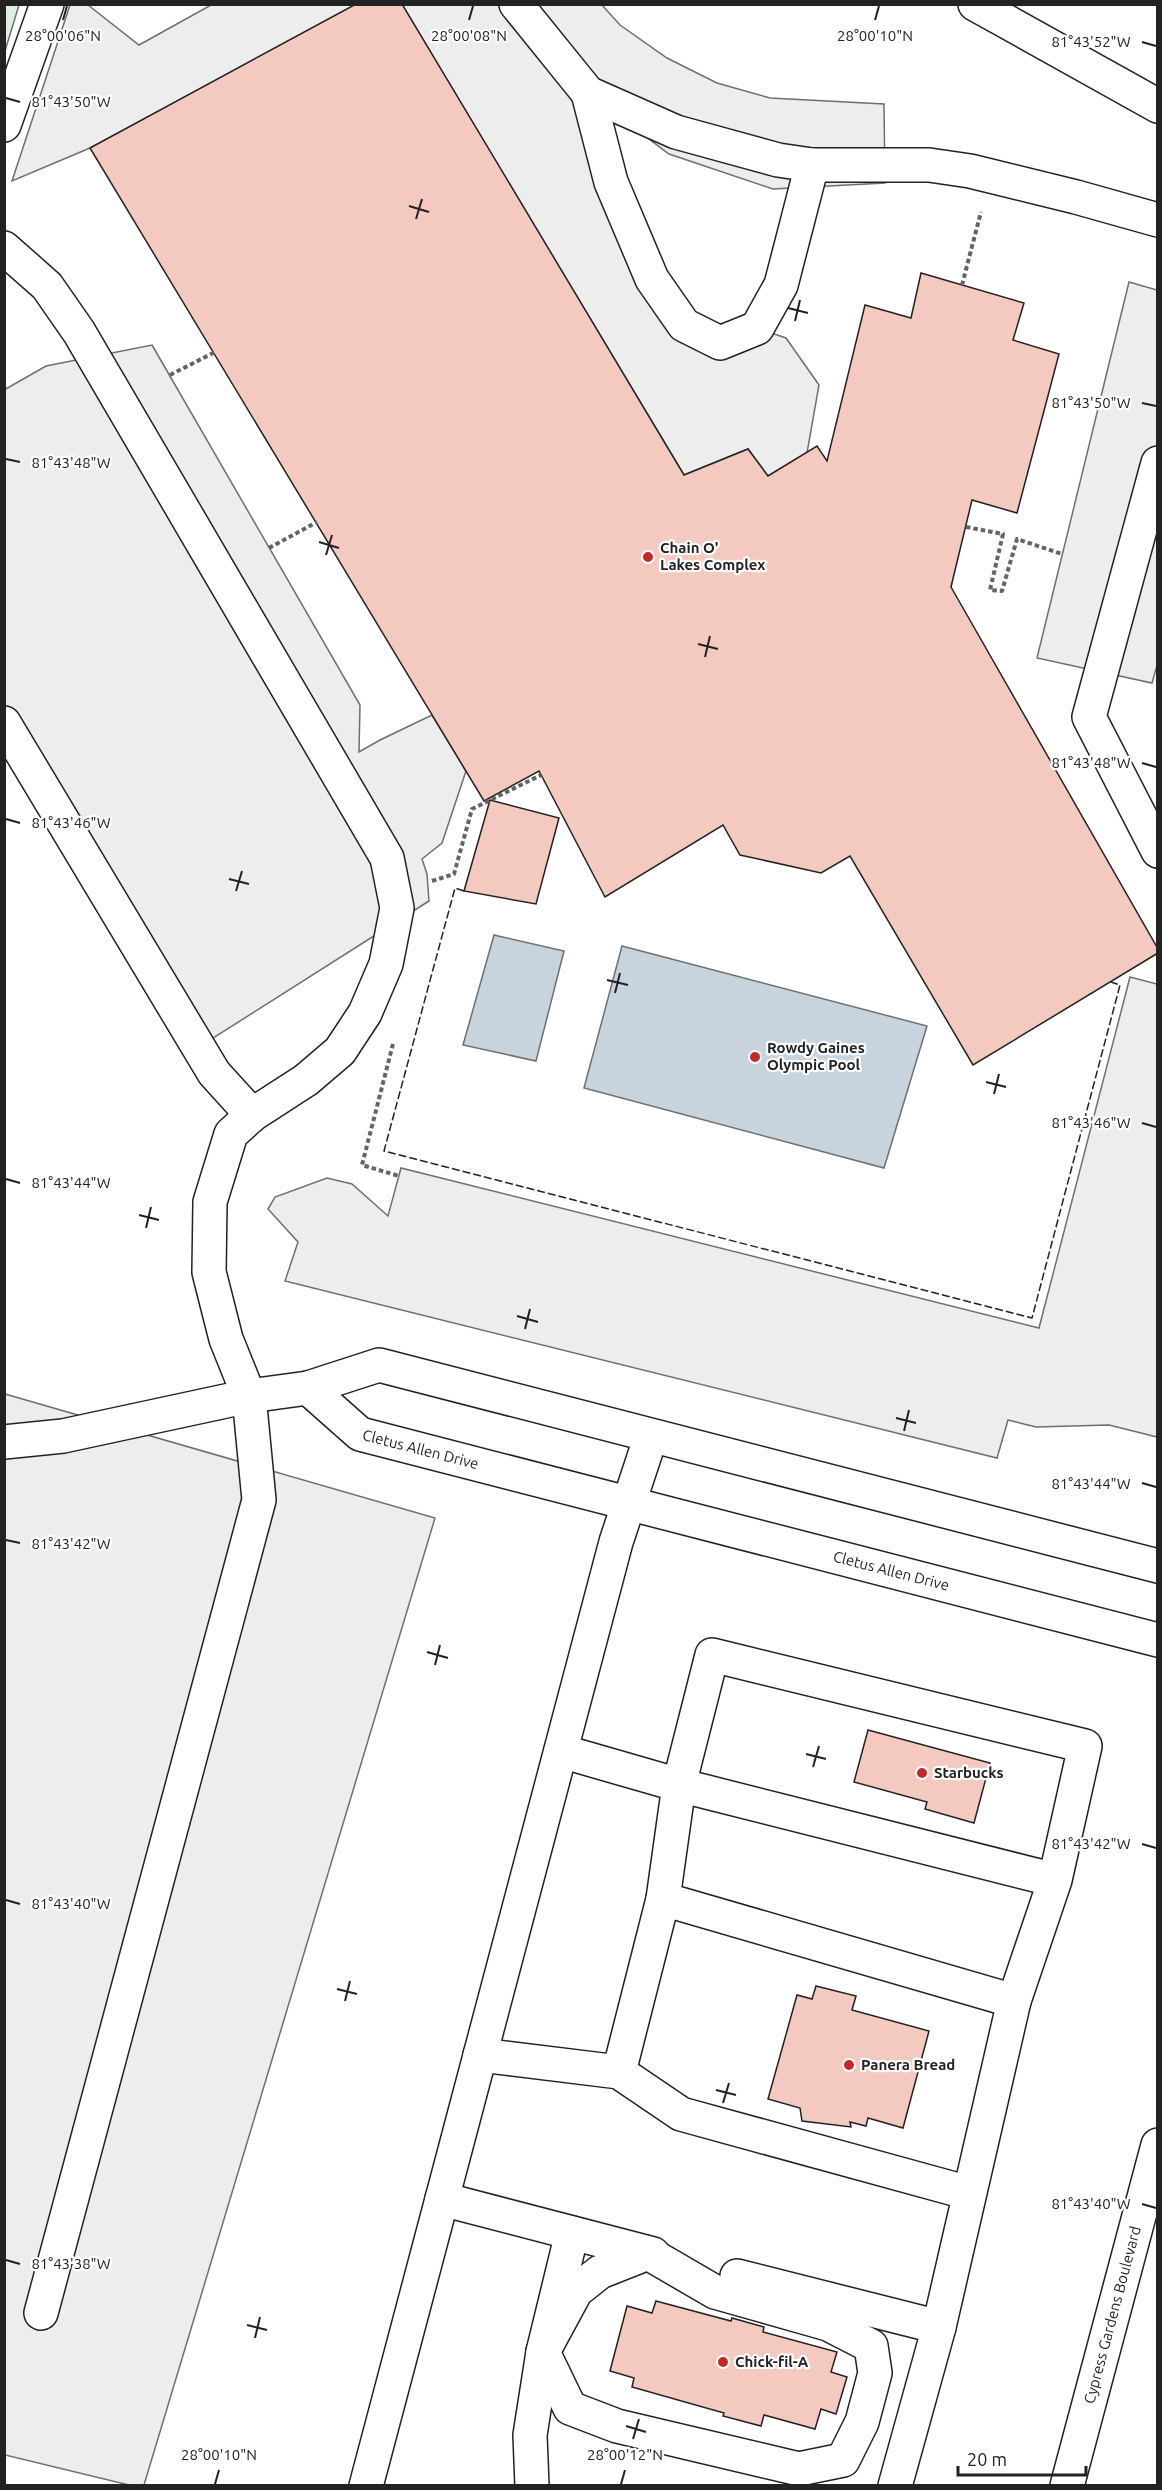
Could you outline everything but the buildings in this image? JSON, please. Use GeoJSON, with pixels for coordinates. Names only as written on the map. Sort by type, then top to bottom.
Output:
{"type":"FeatureCollection","features":[{"type":"Feature","properties":{"kind":"main road"},"geometry":{"type":"LineString","coordinates":[[4,125],[48,4]]}},
{"type":"Feature","properties":{"kind":"main road"},"geometry":{"type":"LineString","coordinates":[[516,4],[588,93],[611,182],[652,279],[684,324],[720,343],[757,328],[781,285],[812,165]]}},
{"type":"Feature","properties":{"kind":"main road"},"geometry":{"type":"LineString","coordinates":[[975,4],[1158,106]]}},
{"type":"Feature","properties":{"kind":"main road"},"geometry":{"type":"LineString","coordinates":[[588,93],[676,132],[778,160],[812,165],[929,165],[970,171],[1158,220]]}},
{"type":"Feature","properties":{"kind":"main road"},"geometry":{"type":"LineString","coordinates":[[4,248],[47,286],[79,332],[387,858],[397,908],[386,964],[365,1013],[340,1051],[306,1080],[252,1115],[231,1134],[210,1202],[209,1272],[226,1339],[249,1396],[258,1500],[41,2313]]}},
{"type":"Feature","properties":{"kind":"main road"},"geometry":{"type":"LineString","coordinates":[[1158,463],[1089,717],[1158,851]]}},
{"type":"Feature","properties":{"kind":"main road"},"geometry":{"type":"LineString","coordinates":[[4,723],[214,1073],[252,1115]]}},
{"type":"Feature","properties":{"kind":"main road"},"geometry":{"type":"LineString","coordinates":[[4,1442],[63,1436],[249,1396],[308,1388],[379,1365],[1158,1566]]}},
{"type":"Feature","properties":{"kind":"main road","name":"Cletus Allen Drive"},"geometry":{"type":"LineString","coordinates":[[308,1388],[360,1434],[631,1502],[1158,1640]]}},
{"type":"Feature","properties":{"kind":"main road"},"geometry":{"type":"LineString","coordinates":[[366,2486],[616,1542],[651,1436]]}},
{"type":"Feature","properties":{"kind":"main road"},"geometry":{"type":"LineString","coordinates":[[619,2072],[663,1899],[679,1785],[712,1655],[1085,1746],[1055,1880],[1014,2001],[939,2327],[895,2486]]}},
{"type":"Feature","properties":{"kind":"main road"},"geometry":{"type":"LineString","coordinates":[[561,1751],[679,1785],[1055,1880]]}},
{"type":"Feature","properties":{"kind":"main road"},"geometry":{"type":"LineString","coordinates":[[663,1899],[1014,2001]]}},
{"type":"Feature","properties":{"kind":"main road"},"geometry":{"type":"LineString","coordinates":[[480,2055],[619,2072],[681,2114],[969,2193]]}},
{"type":"Feature","properties":{"kind":"main road","name":"Cypress Gardens Boulevard"},"geometry":{"type":"LineString","coordinates":[[1067,2486],[1158,2145]]}},
{"type":"Feature","properties":{"kind":"main road"},"geometry":{"type":"LineString","coordinates":[[442,2199],[939,2327]]}},
{"type":"Feature","properties":{"kind":"main road"},"geometry":{"type":"LineString","coordinates":[[532,2486],[530,2435],[543,2352],[572,2233]]}},
{"type":"Feature","properties":{"kind":"main road"},"geometry":{"type":"LineString","coordinates":[[543,2352],[576,2290],[600,2271],[648,2253]]}},
{"type":"Feature","properties":{"kind":"main road"},"geometry":{"type":"LineString","coordinates":[[543,2352],[570,2408],[617,2426],[799,2469],[843,2460],[862,2422],[875,2373],[871,2346],[828,2324],[715,2292],[648,2253]]}},
{"type":"Feature","properties":{"kind":"path"},"geometry":{"type":"LineString","coordinates":[[962,285],[981,212]]}},
{"type":"Feature","properties":{"kind":"path"},"geometry":{"type":"LineString","coordinates":[[170,375],[215,352]]}},
{"type":"Feature","properties":{"kind":"path"},"geometry":{"type":"LineString","coordinates":[[270,548],[317,522]]}},
{"type":"Feature","properties":{"kind":"path"},"geometry":{"type":"LineString","coordinates":[[966,527],[1003,534],[990,590],[1002,591],[1017,539],[1062,554]]}},
{"type":"Feature","properties":{"kind":"path"},"geometry":{"type":"LineString","coordinates":[[428,883],[454,874],[472,809],[541,775]]}},
{"type":"Feature","properties":{"kind":"green space"},"geometry":{"type":"Polygon","coordinates":[[[4,5],[19,5],[5,51],[4,5]]]}},
{"type":"Feature","properties":{"kind":"shaded area"},"geometry":{"type":"Polygon","coordinates":[[[70,5],[88,5],[139,45],[211,5],[356,5],[90,148],[12,181],[70,5]]]}},
{"type":"Feature","properties":{"kind":"shaded area"},"geometry":{"type":"Polygon","coordinates":[[[402,5],[602,5],[620,25],[667,58],[717,83],[770,98],[884,104],[885,183],[773,189],[669,154],[589,94],[684,324],[757,328],[786,338],[819,385],[807,453],[768,476],[748,449],[684,475],[402,5]]]}},
{"type":"Feature","properties":{"kind":"shaded area"},"geometry":{"type":"Polygon","coordinates":[[[1129,282],[1157,290],[1158,662],[1152,683],[1037,658],[1129,282]]]}},
{"type":"Feature","properties":{"kind":"shaded area"},"geometry":{"type":"Polygon","coordinates":[[[152,345],[360,705],[359,752],[432,715],[466,771],[442,843],[422,859],[427,874],[429,901],[199,1047],[5,718],[4,390],[46,366],[152,345]]]}},
{"type":"Feature","properties":{"kind":"shaded area"},"geometry":{"type":"Polygon","coordinates":[[[494,935],[564,951],[536,1061],[463,1045],[494,935]]]}},
{"type":"Feature","properties":{"kind":"shaded area","name":"Rowdy Gaines Olympic Pool"},"geometry":{"type":"Polygon","coordinates":[[[622,946],[927,1026],[884,1168],[584,1088],[622,946]]]}},
{"type":"Feature","properties":{"kind":"shaded area"},"geometry":{"type":"Polygon","coordinates":[[[1130,977],[1157,984],[1157,1437],[1109,1425],[1036,1427],[1008,1420],[997,1458],[285,1281],[298,1242],[268,1209],[275,1197],[327,1178],[352,1184],[388,1216],[401,1168],[1039,1328],[1130,977]]]}},
{"type":"Feature","properties":{"kind":"shaded area"},"geometry":{"type":"Polygon","coordinates":[[[5,1394],[435,1518],[144,2485],[129,2485],[5,2455],[5,1394]]]}},
{"type":"Feature","properties":{"kind":"fence"},"geometry":{"type":"LineString","coordinates":[[464,891],[455,888],[384,1151],[1032,1318],[1120,985],[1111,982]]}},
{"type":"Feature","properties":{"kind":"place","name":"Chain O' Lakes Complex"},"geometry":{"type":"Point","coordinates":[648,557]}},
{"type":"Feature","properties":{"kind":"place","name":"Rowdy Gaines Olympic Pool"},"geometry":{"type":"Point","coordinates":[755,1057]}},
{"type":"Feature","properties":{"kind":"place","name":"Starbucks"},"geometry":{"type":"Point","coordinates":[922,1773]}},
{"type":"Feature","properties":{"kind":"place","name":"Panera Bread"},"geometry":{"type":"Point","coordinates":[849,2065]}},
{"type":"Feature","properties":{"kind":"place","name":"Chick-fil-A"},"geometry":{"type":"Point","coordinates":[723,2362]}}]}
